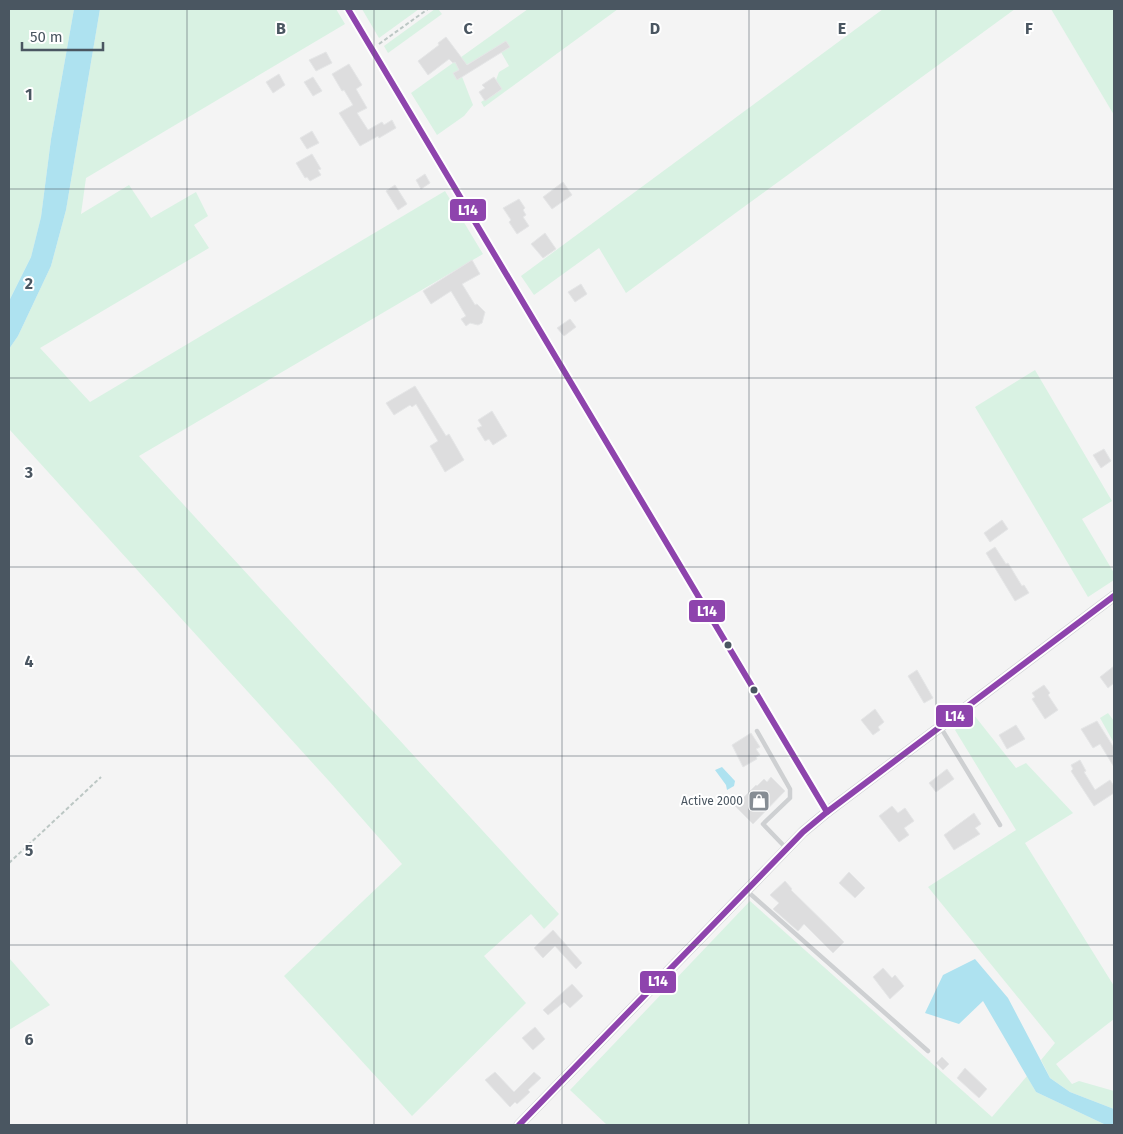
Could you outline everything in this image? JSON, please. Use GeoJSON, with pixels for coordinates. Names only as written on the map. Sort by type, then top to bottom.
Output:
{"type":"FeatureCollection","features":[{"type":"Feature","properties":{"kind":"street"},"geometry":{"type":"LineString","coordinates":[[348,9],[827,812]]}},
{"type":"Feature","properties":{"kind":"street"},"geometry":{"type":"LineString","coordinates":[[519,1125],[786,848],[827,812],[1114,596]]}},
{"type":"Feature","properties":{"kind":"lane"},"geometry":{"type":"LineString","coordinates":[[940,726],[1000,825]]}},
{"type":"Feature","properties":{"kind":"lane"},"geometry":{"type":"LineString","coordinates":[[757,731],[790,789],[790,798],[763,824],[786,848]]}},
{"type":"Feature","properties":{"kind":"lane"},"geometry":{"type":"LineString","coordinates":[[746,890],[928,1051]]}},
{"type":"Feature","properties":{"kind":"path"},"geometry":{"type":"LineString","coordinates":[[372,49],[428,9]]}},
{"type":"Feature","properties":{"kind":"path"},"geometry":{"type":"LineString","coordinates":[[9,863],[101,777]]}},
{"type":"Feature","properties":{"kind":"green space"},"geometry":{"type":"Polygon","coordinates":[[[9,9],[74,9],[51,139],[41,217],[31,257],[9,301],[9,9]]]}},
{"type":"Feature","properties":{"kind":"green space"},"geometry":{"type":"Polygon","coordinates":[[[100,9],[336,9],[345,24],[86,178],[81,214],[129,185],[151,218],[196,192],[208,216],[194,225],[209,248],[40,348],[90,402],[445,191],[483,254],[139,456],[559,914],[544,929],[531,914],[484,956],[526,1003],[412,1116],[284,976],[402,864],[9,429],[9,349],[18,336],[51,266],[66,210],[100,9]]]}},
{"type":"Feature","properties":{"kind":"green space"},"geometry":{"type":"Polygon","coordinates":[[[362,9],[419,9],[379,38],[362,9]]]}},
{"type":"Feature","properties":{"kind":"green space"},"geometry":{"type":"Polygon","coordinates":[[[435,9],[438,9],[442,14],[388,53],[384,46],[435,9]]]}},
{"type":"Feature","properties":{"kind":"green space"},"geometry":{"type":"Polygon","coordinates":[[[528,9],[618,9],[484,107],[481,102],[502,89],[496,80],[499,72],[509,66],[498,47],[459,69],[473,105],[464,116],[437,135],[411,93],[528,9]]]}},
{"type":"Feature","properties":{"kind":"green space"},"geometry":{"type":"Polygon","coordinates":[[[883,9],[1015,9],[626,293],[599,248],[534,295],[521,276],[883,9]]]}},
{"type":"Feature","properties":{"kind":"green space"},"geometry":{"type":"Polygon","coordinates":[[[1051,9],[1114,9],[1114,115],[1051,9]]]}},
{"type":"Feature","properties":{"kind":"green space"},"geometry":{"type":"Polygon","coordinates":[[[1035,370],[1112,501],[1082,519],[1114,573],[1114,580],[1088,597],[975,407],[1035,370]]]}},
{"type":"Feature","properties":{"kind":"green space"},"geometry":{"type":"Polygon","coordinates":[[[1108,713],[1114,721],[1114,743],[1100,718],[1108,713]]]}},
{"type":"Feature","properties":{"kind":"green space"},"geometry":{"type":"Polygon","coordinates":[[[974,715],[1016,768],[1026,763],[1073,813],[1025,843],[1114,986],[1114,1019],[1056,1064],[1072,1084],[1079,1081],[1114,1091],[1114,1109],[1070,1092],[1050,1078],[1041,1060],[1055,1043],[928,887],[1016,830],[955,730],[974,715]]]}},
{"type":"Feature","properties":{"kind":"green space"},"geometry":{"type":"Polygon","coordinates":[[[750,901],[992,1117],[1027,1076],[1036,1092],[1106,1125],[607,1125],[570,1090],[750,901]]]}},
{"type":"Feature","properties":{"kind":"green space"},"geometry":{"type":"Polygon","coordinates":[[[9,958],[50,1005],[9,1030],[9,958]]]}},
{"type":"Feature","properties":{"kind":"water"},"geometry":{"type":"Polygon","coordinates":[[[74,9],[100,9],[66,210],[51,266],[18,336],[9,349],[9,301],[31,257],[41,217],[51,139],[74,9]]]}},
{"type":"Feature","properties":{"kind":"water"},"geometry":{"type":"Polygon","coordinates":[[[722,767],[735,781],[734,786],[727,790],[726,785],[715,770],[722,767]]]}},
{"type":"Feature","properties":{"kind":"water"},"geometry":{"type":"Polygon","coordinates":[[[975,959],[1008,998],[1050,1078],[1070,1092],[1114,1109],[1114,1125],[1106,1125],[1036,1092],[983,1001],[959,1024],[925,1013],[943,975],[975,959]]]}},
{"type":"Feature","properties":{"kind":"building"},"geometry":{"type":"Polygon","coordinates":[[[446,37],[467,65],[506,41],[510,47],[457,80],[453,73],[459,70],[455,62],[453,63],[449,59],[428,75],[418,61],[439,45],[438,43],[446,37]]]}},
{"type":"Feature","properties":{"kind":"building"},"geometry":{"type":"Polygon","coordinates":[[[326,52],[332,63],[316,71],[309,60],[326,52]]]}},
{"type":"Feature","properties":{"kind":"building"},"geometry":{"type":"Polygon","coordinates":[[[349,64],[362,85],[356,89],[367,108],[357,113],[368,130],[382,122],[384,125],[392,120],[396,128],[360,146],[339,113],[353,105],[332,74],[349,64]]]}},
{"type":"Feature","properties":{"kind":"building"},"geometry":{"type":"Polygon","coordinates":[[[279,74],[285,85],[273,93],[266,82],[279,74]]]}},
{"type":"Feature","properties":{"kind":"building"},"geometry":{"type":"Polygon","coordinates":[[[313,77],[322,91],[313,96],[304,82],[313,77]]]}},
{"type":"Feature","properties":{"kind":"building"},"geometry":{"type":"Polygon","coordinates":[[[494,77],[502,89],[485,101],[479,92],[485,88],[482,85],[494,77]]]}},
{"type":"Feature","properties":{"kind":"building"},"geometry":{"type":"Polygon","coordinates":[[[312,131],[319,143],[307,149],[300,138],[312,131]]]}},
{"type":"Feature","properties":{"kind":"building"},"geometry":{"type":"Polygon","coordinates":[[[312,154],[321,169],[318,170],[321,175],[310,181],[307,177],[305,178],[296,163],[312,154]]]}},
{"type":"Feature","properties":{"kind":"building"},"geometry":{"type":"Polygon","coordinates":[[[425,174],[430,183],[421,189],[416,180],[425,174]]]}},
{"type":"Feature","properties":{"kind":"building"},"geometry":{"type":"Polygon","coordinates":[[[563,182],[572,195],[552,209],[543,197],[563,182]]]}},
{"type":"Feature","properties":{"kind":"building"},"geometry":{"type":"Polygon","coordinates":[[[395,185],[407,204],[398,210],[386,191],[395,185]]]}},
{"type":"Feature","properties":{"kind":"building"},"geometry":{"type":"Polygon","coordinates":[[[519,199],[525,208],[523,210],[526,215],[523,217],[529,226],[517,234],[503,208],[519,199]]]}},
{"type":"Feature","properties":{"kind":"building"},"geometry":{"type":"Polygon","coordinates":[[[545,233],[556,249],[543,258],[531,244],[545,233]]]}},
{"type":"Feature","properties":{"kind":"building"},"geometry":{"type":"Polygon","coordinates":[[[472,260],[480,274],[462,284],[475,305],[477,304],[485,312],[482,323],[478,325],[470,323],[466,326],[461,319],[466,316],[451,291],[431,304],[423,291],[472,260]]]}},
{"type":"Feature","properties":{"kind":"building"},"geometry":{"type":"Polygon","coordinates":[[[581,284],[587,294],[575,302],[568,292],[581,284]]]}},
{"type":"Feature","properties":{"kind":"building"},"geometry":{"type":"Polygon","coordinates":[[[570,319],[576,327],[564,336],[557,328],[570,319]]]}},
{"type":"Feature","properties":{"kind":"building"},"geometry":{"type":"Polygon","coordinates":[[[415,386],[446,436],[449,434],[464,460],[445,472],[430,446],[438,441],[416,404],[412,407],[410,405],[394,415],[386,403],[415,386]]]}},
{"type":"Feature","properties":{"kind":"building"},"geometry":{"type":"Polygon","coordinates":[[[492,411],[507,436],[493,445],[489,439],[485,441],[477,428],[482,426],[478,420],[492,411]]]}},
{"type":"Feature","properties":{"kind":"building"},"geometry":{"type":"Polygon","coordinates":[[[1104,449],[1111,461],[1101,468],[1093,455],[1104,449]]]}},
{"type":"Feature","properties":{"kind":"building"},"geometry":{"type":"Polygon","coordinates":[[[1002,520],[1008,529],[990,542],[984,533],[1002,520]]]}},
{"type":"Feature","properties":{"kind":"building"},"geometry":{"type":"Polygon","coordinates":[[[995,547],[1029,593],[1015,601],[986,553],[995,547]]]}},
{"type":"Feature","properties":{"kind":"building"},"geometry":{"type":"Polygon","coordinates":[[[1114,666],[1114,683],[1108,688],[1100,677],[1114,666]]]}},
{"type":"Feature","properties":{"kind":"building"},"geometry":{"type":"Polygon","coordinates":[[[917,670],[933,698],[924,703],[908,676],[917,670]]]}},
{"type":"Feature","properties":{"kind":"building"},"geometry":{"type":"Polygon","coordinates":[[[1044,685],[1058,710],[1045,719],[1032,699],[1035,697],[1032,693],[1044,685]]]}},
{"type":"Feature","properties":{"kind":"building"},"geometry":{"type":"Polygon","coordinates":[[[875,709],[884,722],[878,727],[880,730],[873,735],[861,720],[875,709]]]}},
{"type":"Feature","properties":{"kind":"building"},"geometry":{"type":"Polygon","coordinates":[[[1097,721],[1114,748],[1114,767],[1100,744],[1093,748],[1081,729],[1097,721]]]}},
{"type":"Feature","properties":{"kind":"building"},"geometry":{"type":"Polygon","coordinates":[[[1016,725],[1025,739],[1007,749],[999,735],[1016,725]]]}},
{"type":"Feature","properties":{"kind":"building"},"geometry":{"type":"Polygon","coordinates":[[[751,733],[760,747],[756,749],[760,755],[756,757],[757,759],[743,767],[732,745],[751,733]]]}},
{"type":"Feature","properties":{"kind":"building"},"geometry":{"type":"Polygon","coordinates":[[[1080,760],[1086,771],[1084,772],[1095,790],[1110,780],[1114,786],[1114,793],[1094,806],[1071,771],[1073,769],[1071,765],[1080,760]]]}},
{"type":"Feature","properties":{"kind":"building"},"geometry":{"type":"Polygon","coordinates":[[[947,769],[954,779],[936,792],[929,783],[947,769]]]}},
{"type":"Feature","properties":{"kind":"building","name":"Active 2000"},"geometry":{"type":"Polygon","coordinates":[[[771,777],[785,791],[753,824],[735,806],[756,785],[764,779],[767,782],[771,777]]]}},
{"type":"Feature","properties":{"kind":"building"},"geometry":{"type":"Polygon","coordinates":[[[892,806],[898,813],[905,808],[914,821],[904,828],[909,835],[899,842],[879,816],[892,806]]]}},
{"type":"Feature","properties":{"kind":"building"},"geometry":{"type":"Polygon","coordinates":[[[974,813],[981,824],[975,828],[980,834],[954,850],[944,835],[974,813]]]}},
{"type":"Feature","properties":{"kind":"building"},"geometry":{"type":"Polygon","coordinates":[[[849,872],[865,888],[855,898],[839,883],[849,872]]]}},
{"type":"Feature","properties":{"kind":"building"},"geometry":{"type":"Polygon","coordinates":[[[785,881],[791,890],[844,942],[833,953],[804,924],[798,931],[773,909],[779,903],[770,895],[785,881]]]}},
{"type":"Feature","properties":{"kind":"building"},"geometry":{"type":"Polygon","coordinates":[[[553,930],[582,963],[576,969],[555,946],[543,958],[534,948],[553,930]]]}},
{"type":"Feature","properties":{"kind":"building"},"geometry":{"type":"Polygon","coordinates":[[[883,968],[892,978],[895,975],[904,986],[890,999],[873,977],[883,968]]]}},
{"type":"Feature","properties":{"kind":"building"},"geometry":{"type":"Polygon","coordinates":[[[572,984],[583,996],[570,1008],[564,1002],[548,1015],[543,1010],[572,984]]]}},
{"type":"Feature","properties":{"kind":"building"},"geometry":{"type":"Polygon","coordinates":[[[535,1027],[545,1039],[533,1050],[522,1038],[535,1027]]]}},
{"type":"Feature","properties":{"kind":"building"},"geometry":{"type":"Polygon","coordinates":[[[942,1057],[949,1064],[943,1070],[936,1063],[942,1057]]]}},
{"type":"Feature","properties":{"kind":"building"},"geometry":{"type":"Polygon","coordinates":[[[965,1068],[987,1089],[979,1098],[957,1078],[965,1068]]]}},
{"type":"Feature","properties":{"kind":"building"},"geometry":{"type":"Polygon","coordinates":[[[495,1072],[514,1092],[534,1072],[541,1078],[528,1090],[530,1092],[517,1104],[515,1102],[510,1107],[485,1080],[495,1072]]]}},
{"type":"Feature","properties":{"kind":"transit line","name":"L14"},"geometry":{"type":"LineString","coordinates":[[348,9],[827,812]]}},
{"type":"Feature","properties":{"kind":"transit line","name":"L14"},"geometry":{"type":"LineString","coordinates":[[519,1125],[803,832],[1114,596]]}},
{"type":"Feature","properties":{"kind":"place","name":"Active 2000"},"geometry":{"type":"Point","coordinates":[759,801]}}]}
